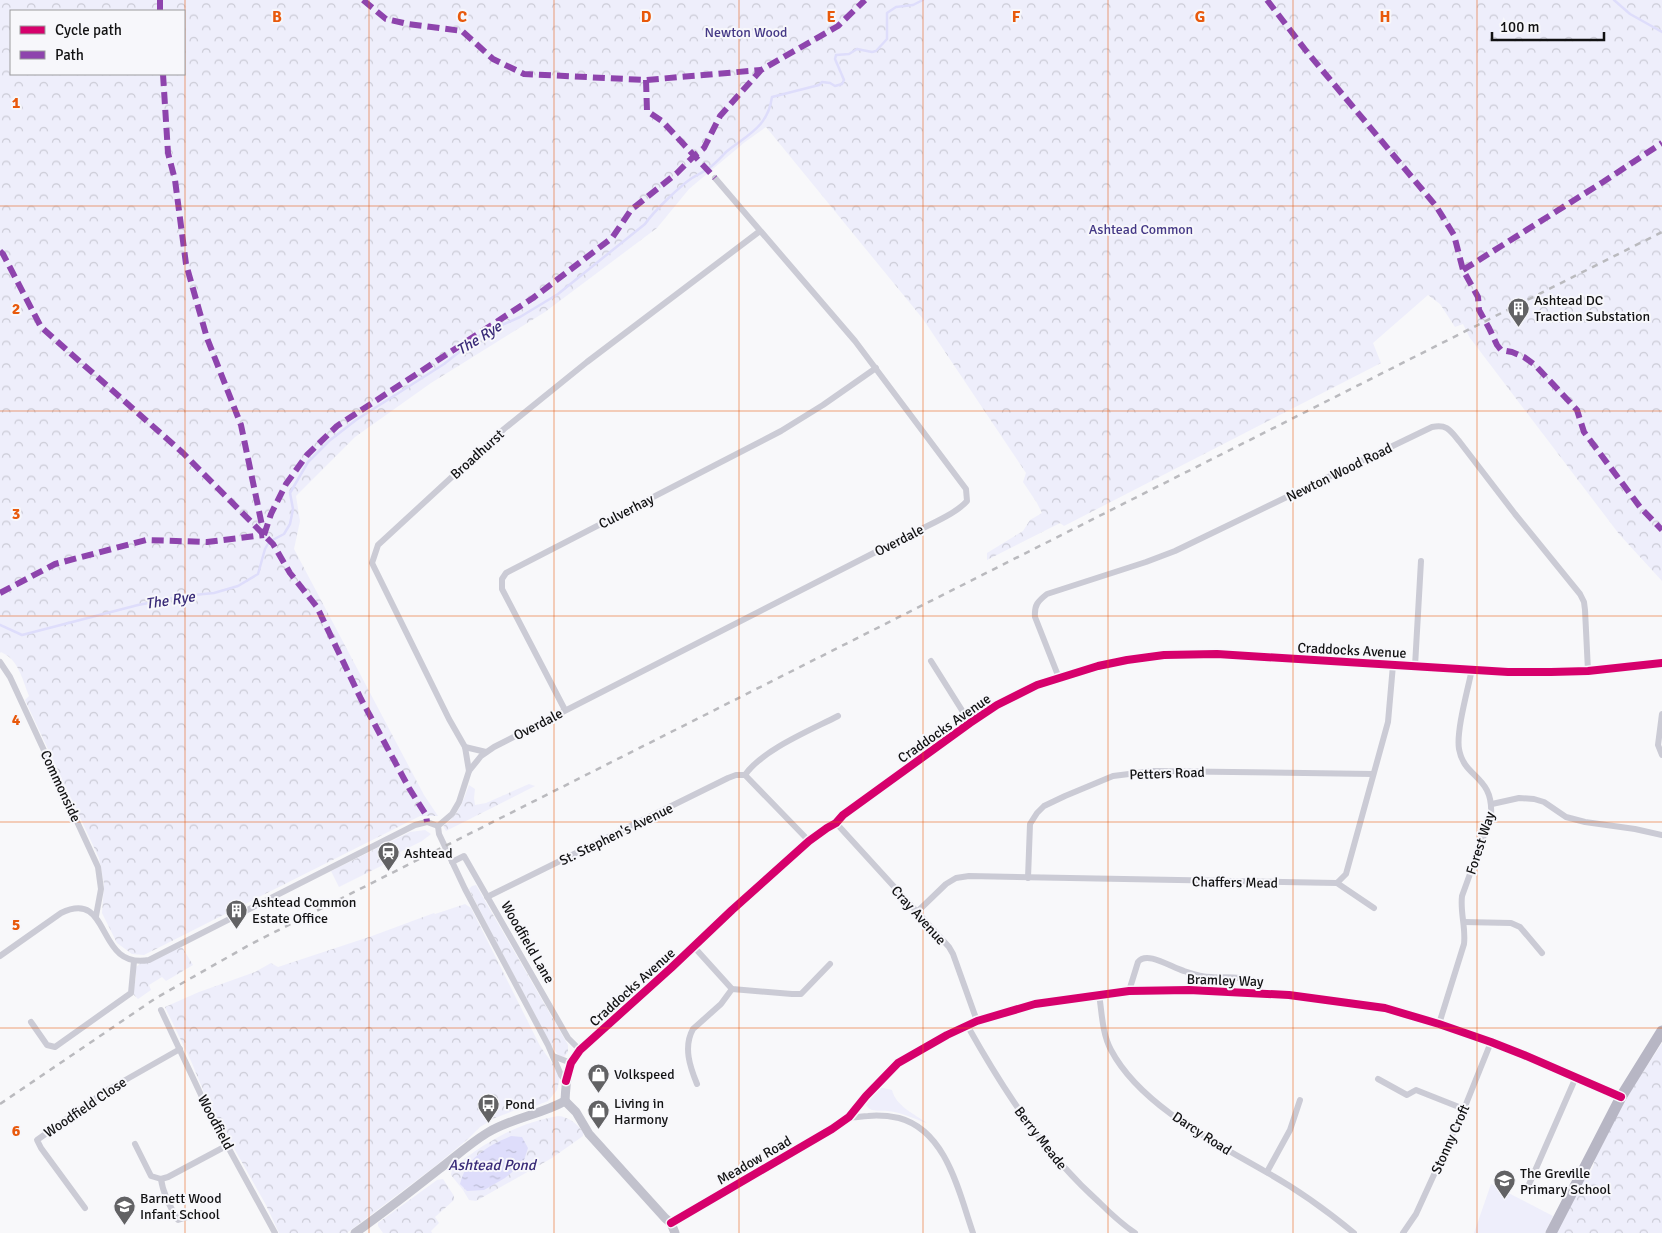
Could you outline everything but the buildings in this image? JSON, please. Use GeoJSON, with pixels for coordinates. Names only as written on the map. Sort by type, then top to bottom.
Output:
{"type":"FeatureCollection","features":[{"type":"Feature","properties":{"kind":"highway"},"geometry":{"type":"LineString","coordinates":[[1551,1233],[1621,1097],[1662,1031]]}},
{"type":"Feature","properties":{"kind":"street","name":"Overdale"},"geometry":{"type":"LineString","coordinates":[[469,771],[486,752],[905,537],[962,506],[966,501],[966,489],[876,368],[716,178]]}},
{"type":"Feature","properties":{"kind":"street","name":"Broadhurst"},"geometry":{"type":"LineString","coordinates":[[438,826],[452,814],[459,802],[469,771],[465,747],[436,695],[372,563],[378,545],[504,429],[587,362],[760,231]]}},
{"type":"Feature","properties":{"kind":"street","name":"Culverhay"},"geometry":{"type":"LineString","coordinates":[[565,710],[502,588],[502,579],[506,573],[781,431],[823,405],[876,368]]}},
{"type":"Feature","properties":{"kind":"street","name":"Newton Wood Road"},"geometry":{"type":"LineString","coordinates":[[1059,678],[1035,617],[1034,607],[1043,597],[1174,551],[1432,427],[1441,426],[1450,429],[1515,514],[1580,594],[1585,610],[1588,671]]}},
{"type":"Feature","properties":{"kind":"street"},"geometry":{"type":"LineString","coordinates":[[1414,666],[1420,561]]}},
{"type":"Feature","properties":{"kind":"street","name":"Craddocks Avenue"},"geometry":{"type":"LineString","coordinates":[[566,1081],[571,1063],[580,1050],[809,841],[970,723],[997,705],[1025,690],[1098,666],[1127,660],[1187,654],[1552,672],[1588,671],[1662,663]]}},
{"type":"Feature","properties":{"kind":"street"},"geometry":{"type":"LineString","coordinates":[[931,661],[970,723]]}},
{"type":"Feature","properties":{"kind":"street","name":"Commonside"},"geometry":{"type":"LineString","coordinates":[[0,662],[10,677],[98,867],[101,888],[96,916]]}},
{"type":"Feature","properties":{"kind":"street"},"geometry":{"type":"LineString","coordinates":[[1374,908],[1337,883],[1346,874],[1388,722],[1393,664]]}},
{"type":"Feature","properties":{"kind":"street","name":"Forest Way"},"geometry":{"type":"LineString","coordinates":[[1440,1024],[1464,944],[1464,922],[1460,910],[1462,896],[1491,816],[1492,804],[1488,789],[1463,763],[1459,748],[1460,730],[1472,669]]}},
{"type":"Feature","properties":{"kind":"street"},"geometry":{"type":"LineString","coordinates":[[1662,714],[1658,745],[1662,755]]}},
{"type":"Feature","properties":{"kind":"street"},"geometry":{"type":"LineString","coordinates":[[809,841],[746,775],[751,766],[767,754],[838,716]]}},
{"type":"Feature","properties":{"kind":"street"},"geometry":{"type":"LineString","coordinates":[[465,747],[486,752]]}},
{"type":"Feature","properties":{"kind":"street","name":"Petters Road"},"geometry":{"type":"LineString","coordinates":[[1028,878],[1030,824],[1037,812],[1044,806],[1065,796],[1113,776],[1153,770],[1373,774]]}},
{"type":"Feature","properties":{"kind":"street","name":"St. Stephen's Avenue"},"geometry":{"type":"LineString","coordinates":[[487,897],[728,778],[736,775],[746,775]]}},
{"type":"Feature","properties":{"kind":"street"},"geometry":{"type":"LineString","coordinates":[[1492,804],[1519,798],[1534,799],[1544,802],[1566,816],[1585,822],[1662,835]]}},
{"type":"Feature","properties":{"kind":"street"},"geometry":{"type":"LineString","coordinates":[[0,956],[68,909],[86,910],[96,916],[110,944],[120,954],[134,960],[143,961],[155,957],[415,825],[428,822],[438,826]]}},
{"type":"Feature","properties":{"kind":"street","name":"Cray Avenue"},"geometry":{"type":"LineString","coordinates":[[836,823],[953,954],[977,1021]]}},
{"type":"Feature","properties":{"kind":"street","name":"Woodfield Lane"},"geometry":{"type":"LineString","coordinates":[[438,826],[439,834],[452,862],[553,1056],[561,1075],[566,1081]]}},
{"type":"Feature","properties":{"kind":"street","name":"Woodfield Lane"},"geometry":{"type":"LineString","coordinates":[[452,862],[464,856],[568,1038],[580,1050]]}},
{"type":"Feature","properties":{"kind":"street","name":"Chaffers Mead"},"geometry":{"type":"LineString","coordinates":[[916,912],[946,884],[956,878],[969,876],[1337,883]]}},
{"type":"Feature","properties":{"kind":"street"},"geometry":{"type":"LineString","coordinates":[[1464,922],[1511,923],[1520,927],[1542,953]]}},
{"type":"Feature","properties":{"kind":"street"},"geometry":{"type":"LineString","coordinates":[[694,947],[732,989],[801,994],[830,964]]}},
{"type":"Feature","properties":{"kind":"street","name":"Bramley Way"},"geometry":{"type":"LineString","coordinates":[[1129,992],[1138,962],[1141,958],[1145,957],[1184,971],[1210,977],[1251,980],[1253,985],[1252,993]]}},
{"type":"Feature","properties":{"kind":"street"},"geometry":{"type":"LineString","coordinates":[[31,1022],[47,1045],[55,1048],[131,993],[134,960]]}},
{"type":"Feature","properties":{"kind":"street"},"geometry":{"type":"LineString","coordinates":[[698,1084],[690,1068],[688,1053],[691,1034],[693,1029],[721,1004],[732,989]]}},
{"type":"Feature","properties":{"kind":"street","name":"Bramley Way"},"geometry":{"type":"LineString","coordinates":[[849,1117],[866,1096],[898,1064],[947,1035],[977,1021],[1036,1004],[1099,994],[1189,990],[1288,995],[1385,1008],[1440,1024],[1491,1042],[1621,1097]]}},
{"type":"Feature","properties":{"kind":"street","name":"Darcy Road"},"geometry":{"type":"LineString","coordinates":[[1099,994],[1106,1040],[1119,1064],[1135,1082],[1158,1103],[1195,1131],[1267,1172],[1354,1233]]}},
{"type":"Feature","properties":{"kind":"street","name":"Woodfield"},"geometry":{"type":"LineString","coordinates":[[162,1010],[210,1114],[275,1233]]}},
{"type":"Feature","properties":{"kind":"street","name":"Berry Meade"},"geometry":{"type":"LineString","coordinates":[[968,1026],[989,1065],[1015,1106],[1040,1140],[1076,1182],[1124,1226],[1135,1233]]}},
{"type":"Feature","properties":{"kind":"street","name":"Stonny Croft"},"geometry":{"type":"LineString","coordinates":[[1403,1233],[1416,1214],[1464,1109],[1491,1042]]}},
{"type":"Feature","properties":{"kind":"street","name":"Woodfield Close"},"geometry":{"type":"LineString","coordinates":[[85,1208],[41,1148],[38,1140],[106,1091],[180,1049]]}},
{"type":"Feature","properties":{"kind":"street"},"geometry":{"type":"LineString","coordinates":[[553,1056],[571,1063]]}},
{"type":"Feature","properties":{"kind":"street"},"geometry":{"type":"LineString","coordinates":[[1527,1188],[1576,1077]]}},
{"type":"Feature","properties":{"kind":"street"},"geometry":{"type":"LineString","coordinates":[[1378,1079],[1407,1095],[1416,1090],[1464,1109]]}},
{"type":"Feature","properties":{"kind":"street"},"geometry":{"type":"LineString","coordinates":[[566,1081],[565,1101],[576,1112],[589,1134],[671,1223],[675,1233]]}},
{"type":"Feature","properties":{"kind":"street"},"geometry":{"type":"LineString","coordinates":[[1267,1172],[1290,1130],[1300,1100]]}},
{"type":"Feature","properties":{"kind":"street"},"geometry":{"type":"LineString","coordinates":[[355,1233],[487,1132],[503,1124],[552,1108],[565,1101]]}},
{"type":"Feature","properties":{"kind":"street"},"geometry":{"type":"LineString","coordinates":[[849,1117],[885,1116],[900,1118],[916,1126],[928,1136],[941,1151],[952,1169],[974,1233]]}},
{"type":"Feature","properties":{"kind":"street","name":"Meadow Road"},"geometry":{"type":"LineString","coordinates":[[671,1223],[832,1129],[849,1117]]}},
{"type":"Feature","properties":{"kind":"street"},"geometry":{"type":"LineString","coordinates":[[135,1144],[151,1176],[161,1179],[168,1178],[228,1145]]}},
{"type":"Feature","properties":{"kind":"street"},"geometry":{"type":"LineString","coordinates":[[161,1179],[165,1196],[178,1220],[201,1212]]}},
{"type":"Feature","properties":{"kind":"green space","name":"Ashtead Common"},"geometry":{"type":"Polygon","coordinates":[[[0,0],[1662,0],[1662,581],[1619,534],[1470,338],[1463,324],[1455,327],[1440,304],[1428,295],[1373,343],[1381,363],[1064,526],[1060,523],[987,560],[987,553],[1023,531],[1030,520],[1042,513],[1023,482],[1026,473],[923,319],[766,127],[689,189],[657,228],[545,312],[431,383],[355,437],[296,496],[300,521],[294,549],[424,795],[438,816],[420,816],[144,955],[132,954],[117,943],[102,913],[104,884],[99,858],[25,700],[29,696],[19,671],[12,660],[1,652],[0,0]]]}},
{"type":"Feature","properties":{"kind":"green space"},"geometry":{"type":"Polygon","coordinates":[[[529,784],[535,786],[446,831],[443,826],[453,818],[462,803],[469,785],[475,789],[475,805],[486,803],[529,784]]]}},
{"type":"Feature","properties":{"kind":"green space"},"geometry":{"type":"Polygon","coordinates":[[[425,830],[431,834],[422,841],[400,852],[401,856],[339,887],[331,871],[410,832],[425,830]]]}},
{"type":"Feature","properties":{"kind":"green space"},"geometry":{"type":"Polygon","coordinates":[[[476,885],[568,1045],[568,1052],[564,1057],[558,1055],[551,1045],[492,934],[469,889],[476,885]]]}},
{"type":"Feature","properties":{"kind":"green space"},"geometry":{"type":"Polygon","coordinates":[[[465,904],[471,908],[540,1046],[560,1077],[557,1090],[548,1101],[525,1110],[518,1109],[495,1118],[480,1127],[434,1167],[347,1233],[279,1233],[266,1205],[208,1102],[165,1007],[199,992],[255,972],[271,963],[278,967],[465,904]]]}},
{"type":"Feature","properties":{"kind":"green space"},"geometry":{"type":"Polygon","coordinates":[[[182,947],[193,965],[166,981],[162,977],[149,985],[151,990],[138,999],[132,993],[136,978],[136,967],[142,962],[182,947]]]}},
{"type":"Feature","properties":{"kind":"green space"},"geometry":{"type":"Polygon","coordinates":[[[1662,1043],[1662,1233],[1556,1233],[1581,1181],[1588,1177],[1597,1151],[1621,1106],[1662,1043]]]}},
{"type":"Feature","properties":{"kind":"green space"},"geometry":{"type":"Polygon","coordinates":[[[879,1087],[892,1090],[901,1105],[927,1123],[898,1113],[868,1108],[866,1105],[867,1100],[879,1087]]]}},
{"type":"Feature","properties":{"kind":"green space"},"geometry":{"type":"Polygon","coordinates":[[[558,1116],[575,1123],[583,1132],[583,1136],[552,1158],[476,1201],[469,1200],[451,1175],[452,1168],[480,1148],[514,1129],[558,1116]]]}},
{"type":"Feature","properties":{"kind":"green space"},"geometry":{"type":"Polygon","coordinates":[[[443,1179],[454,1196],[454,1200],[435,1217],[439,1223],[431,1231],[432,1233],[383,1233],[378,1223],[437,1180],[443,1179]]]}},
{"type":"Feature","properties":{"kind":"green space","name":"The Greville Primary School"},"geometry":{"type":"Polygon","coordinates":[[[1491,1184],[1553,1216],[1545,1233],[1474,1233],[1491,1184]]]}},
{"type":"Feature","properties":{"kind":"water","name":"Ashtead Pond"},"geometry":{"type":"Polygon","coordinates":[[[511,1136],[522,1137],[528,1148],[523,1163],[505,1178],[484,1190],[467,1191],[460,1184],[472,1160],[494,1144],[511,1136]]]}},
{"type":"Feature","properties":{"kind":"waterway","name":"The Rye"},"geometry":{"type":"LineString","coordinates":[[0,625],[22,635],[138,605],[184,596],[214,593],[238,586],[258,574],[265,549],[269,542],[284,534],[290,524],[293,509],[290,493],[308,462],[329,441],[356,420],[444,364],[482,334],[520,317],[558,294],[645,224],[660,206],[681,187],[712,166],[726,152],[749,135],[766,116],[772,97],[819,85],[822,82],[835,86],[842,84],[844,80],[835,59],[836,55],[849,54],[857,49],[876,51],[887,39],[887,13],[896,7],[913,5],[923,0]]}},
{"type":"Feature","properties":{"kind":"waterway","name":"The Rye"},"geometry":{"type":"LineString","coordinates":[[1614,0],[1630,14],[1662,32]]}},
{"type":"Feature","properties":{"kind":"railway"},"geometry":{"type":"LineString","coordinates":[[0,1104],[156,998],[251,944],[1662,232]]}},
{"type":"Feature","properties":{"kind":"marked path"},"geometry":{"type":"LineString","coordinates":[[160,0],[160,10]]}},
{"type":"Feature","properties":{"kind":"marked path"},"geometry":{"type":"LineString","coordinates":[[363,0],[386,19],[408,24],[462,31],[493,59],[524,74],[646,80],[761,70]]}},
{"type":"Feature","properties":{"kind":"marked path"},"geometry":{"type":"LineString","coordinates":[[264,535],[271,514],[286,484],[307,455],[337,426],[533,298],[612,238],[631,210],[677,173],[704,148],[720,116],[761,70],[838,26],[865,0]]}},
{"type":"Feature","properties":{"kind":"marked path"},"geometry":{"type":"LineString","coordinates":[[1267,0],[1307,52],[1436,206],[1454,235],[1463,270],[1478,297],[1479,310],[1497,345],[1501,350],[1524,357],[1535,365],[1577,410],[1584,432],[1640,507],[1662,530]]}},
{"type":"Feature","properties":{"kind":"marked path"},"geometry":{"type":"LineString","coordinates":[[163,75],[168,153],[175,180],[186,264],[207,338],[241,425],[264,535]]}},
{"type":"Feature","properties":{"kind":"marked path"},"geometry":{"type":"LineString","coordinates":[[646,80],[647,111],[662,121],[715,178]]}},
{"type":"Feature","properties":{"kind":"marked path"},"geometry":{"type":"LineString","coordinates":[[1463,270],[1662,143]]}},
{"type":"Feature","properties":{"kind":"marked path"},"geometry":{"type":"LineString","coordinates":[[0,251],[41,327],[183,453],[273,544],[290,573],[317,607],[361,699],[409,788],[426,815],[427,822]]}},
{"type":"Feature","properties":{"kind":"marked path"},"geometry":{"type":"LineString","coordinates":[[0,593],[55,564],[146,540],[207,542],[264,535]]}},
{"type":"Feature","properties":{"kind":"cycle path"},"geometry":{"type":"LineString","coordinates":[[566,1081],[571,1063],[580,1050],[809,841],[970,723],[997,705],[1037,685],[1098,666],[1164,655],[1217,654],[1508,672],[1588,671],[1662,663]]}},
{"type":"Feature","properties":{"kind":"cycle path"},"geometry":{"type":"LineString","coordinates":[[671,1223],[832,1129],[849,1117],[866,1096],[898,1063],[947,1035],[977,1021],[1035,1004],[1129,991],[1189,990],[1289,995],[1385,1008],[1491,1042],[1621,1097]]}},
{"type":"Feature","properties":{"kind":"place","name":"Ashtead DC Traction Substation"},"geometry":{"type":"Point","coordinates":[1518,327]}},
{"type":"Feature","properties":{"kind":"place","name":"Ashtead"},"geometry":{"type":"Point","coordinates":[388,872]}},
{"type":"Feature","properties":{"kind":"place","name":"Ashtead Common Estate Office"},"geometry":{"type":"Point","coordinates":[236,929]}},
{"type":"Feature","properties":{"kind":"place","name":"Volkspeed"},"geometry":{"type":"Point","coordinates":[598,1093]}},
{"type":"Feature","properties":{"kind":"place","name":"Pond"},"geometry":{"type":"Point","coordinates":[489,1123]}},
{"type":"Feature","properties":{"kind":"place","name":"Living in Harmony"},"geometry":{"type":"Point","coordinates":[598,1130]}},
{"type":"Feature","properties":{"kind":"place","name":"The Greville Primary School"},"geometry":{"type":"Point","coordinates":[1504,1200]}},
{"type":"Feature","properties":{"kind":"place","name":"Barnett Wood Infant School"},"geometry":{"type":"Point","coordinates":[124,1225]}},
{"type":"Feature","properties":{"kind":"park label","name":"Newton Wood"},"geometry":{"type":"Point","coordinates":[746,32]}}]}
